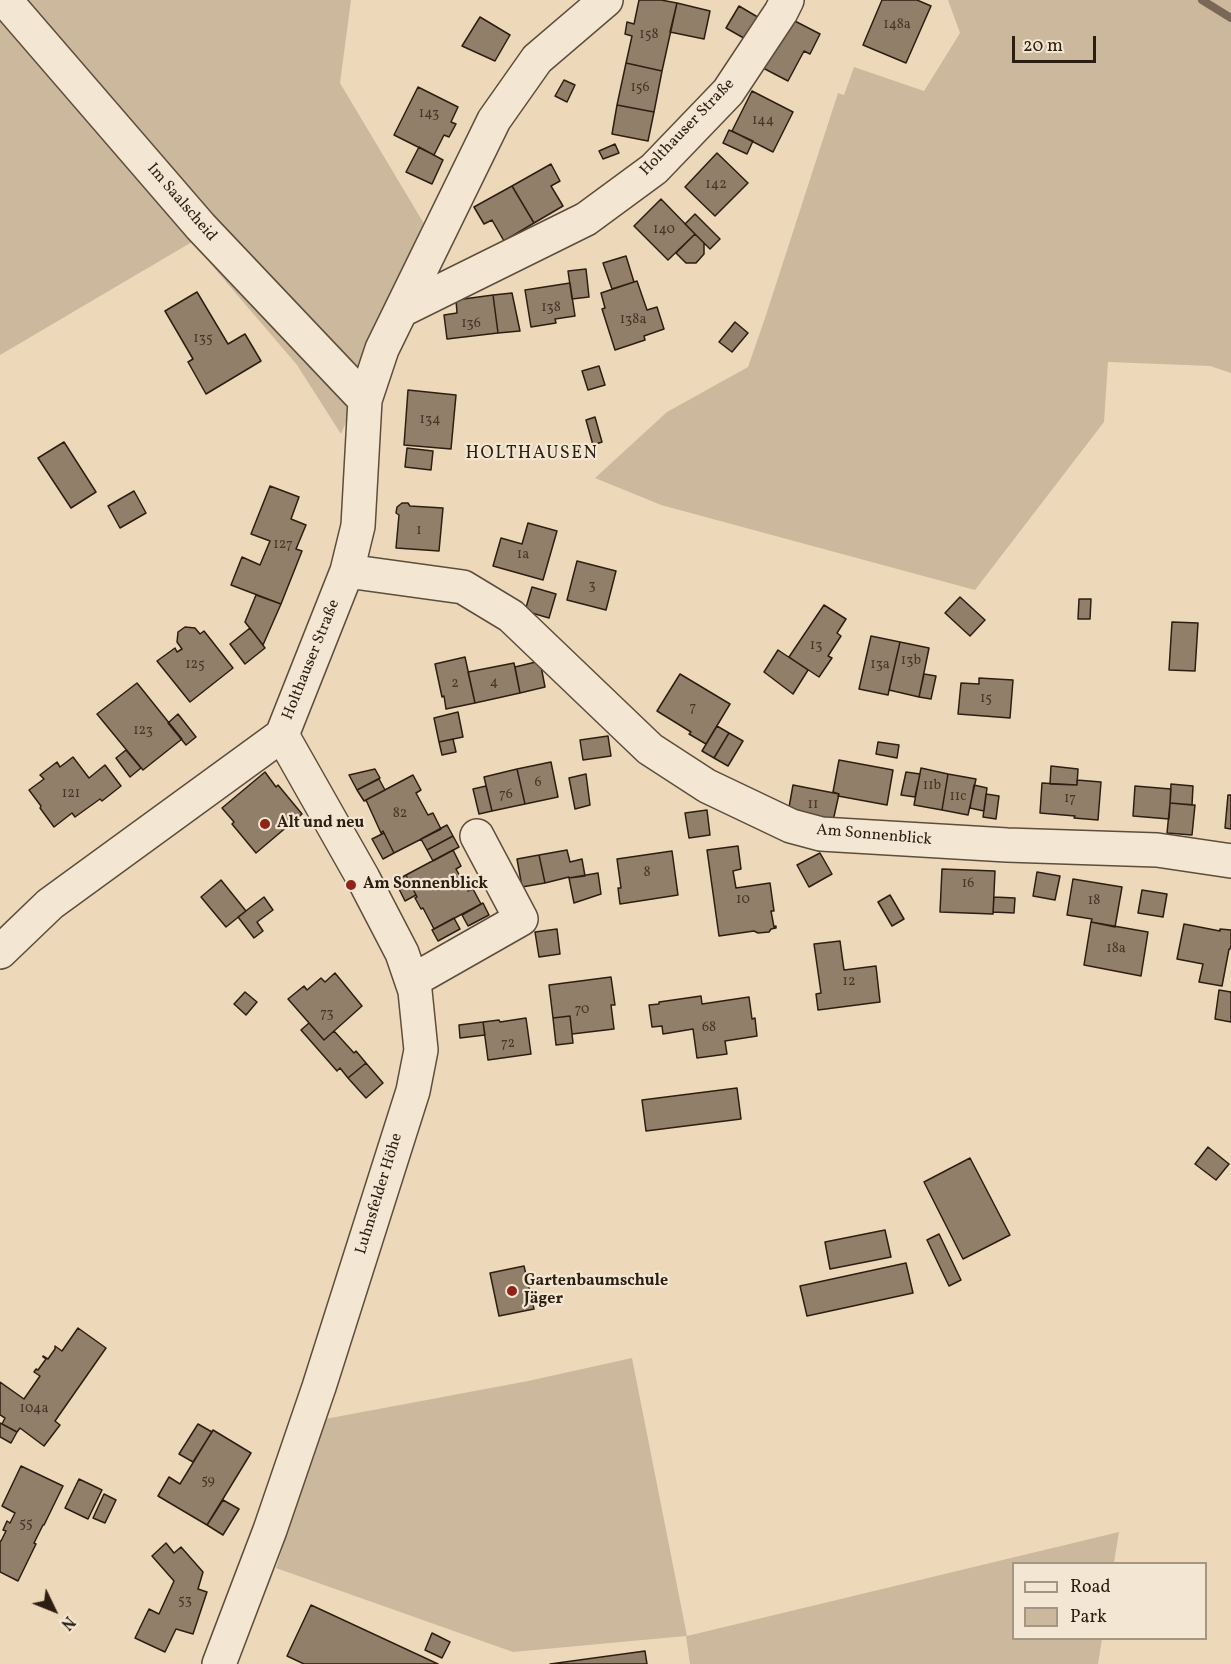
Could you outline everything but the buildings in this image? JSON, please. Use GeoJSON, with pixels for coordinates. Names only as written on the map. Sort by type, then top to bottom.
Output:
{"type":"FeatureCollection","features":[{"type":"Feature","properties":{"kind":"street","name":"Im Saalscheid"},"geometry":{"type":"LineString","coordinates":[[5,0],[201,227],[365,400]]}},
{"type":"Feature","properties":{"kind":"street","name":"Holthauser Straße"},"geometry":{"type":"LineString","coordinates":[[0,951],[50,904],[282,735],[347,572],[358,526],[365,400],[382,349],[494,120],[537,59],[606,0]]}},
{"type":"Feature","properties":{"kind":"street","name":"Holthauser Straße"},"geometry":{"type":"LineString","coordinates":[[402,310],[586,219],[654,169],[728,92],[787,0]]}},
{"type":"Feature","properties":{"kind":"street","name":"Am Sonnenblick"},"geometry":{"type":"LineString","coordinates":[[347,572],[463,587],[511,616],[650,749],[707,786],[791,826],[821,834],[1007,845],[1157,850],[1231,861]]}},
{"type":"Feature","properties":{"kind":"street","name":"Luhnsfelder Höhe"},"geometry":{"type":"LineString","coordinates":[[219,1664],[270,1530],[319,1387],[412,1091],[421,1050],[415,991],[402,953],[363,878],[282,735]]}},
{"type":"Feature","properties":{"kind":"street"},"geometry":{"type":"LineString","coordinates":[[412,981],[521,919],[477,836]]}},
{"type":"Feature","properties":{"kind":"green space"},"geometry":{"type":"Polygon","coordinates":[[[0,0],[351,0],[340,83],[426,227],[341,434],[297,365],[192,242],[0,355],[0,0]]]}},
{"type":"Feature","properties":{"kind":"green space"},"geometry":{"type":"Polygon","coordinates":[[[948,0],[1231,0],[1231,373],[1210,366],[1108,362],[1104,422],[975,590],[661,505],[595,478],[667,412],[748,367],[838,93],[844,95],[854,67],[924,91],[960,33],[948,0]]]}},
{"type":"Feature","properties":{"kind":"green space"},"geometry":{"type":"Polygon","coordinates":[[[632,1358],[687,1636],[1119,1532],[1114,1562],[1012,1562],[1012,1640],[1102,1640],[1098,1664],[690,1664],[686,1636],[513,1652],[276,1568],[325,1419],[528,1381],[632,1358]]]}},
{"type":"Feature","properties":{"kind":"waterway"},"geometry":{"type":"LineString","coordinates":[[1202,0],[1231,18]]}},
{"type":"Feature","properties":{"kind":"place","name":"Alt und neu"},"geometry":{"type":"Point","coordinates":[265,824]}},
{"type":"Feature","properties":{"kind":"place","name":"Am Sonnenblick"},"geometry":{"type":"Point","coordinates":[351,885]}},
{"type":"Feature","properties":{"kind":"place","name":"Gartenbaumschule Jäger"},"geometry":{"type":"Point","coordinates":[512,1291]}},
{"type":"Feature","properties":{"kind":"district","name":"HOLTHAUSEN"},"geometry":{"type":"Point","coordinates":[532,455]}}]}
